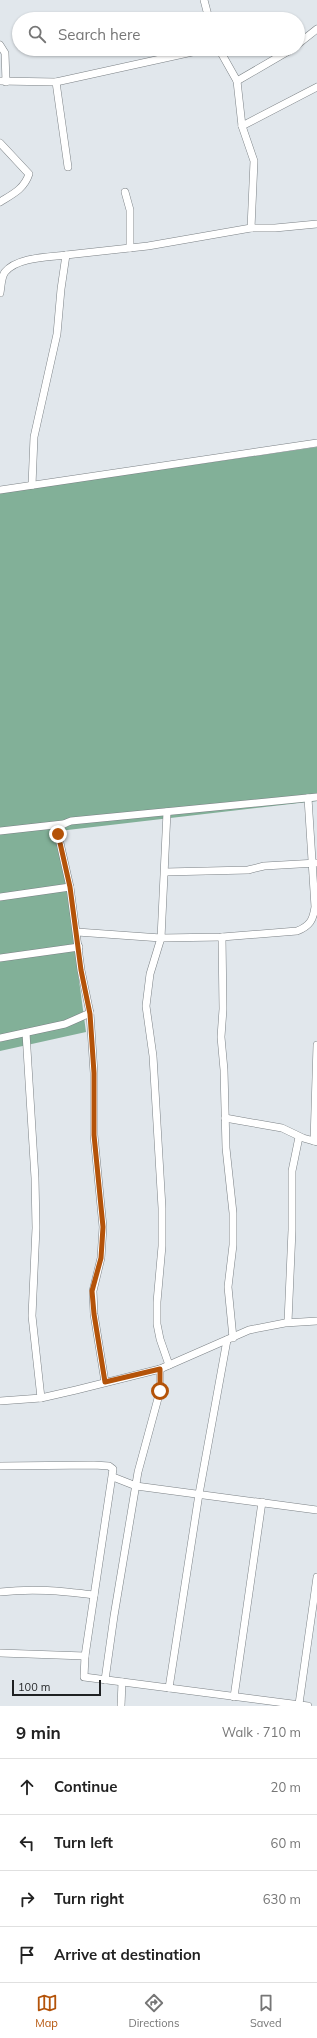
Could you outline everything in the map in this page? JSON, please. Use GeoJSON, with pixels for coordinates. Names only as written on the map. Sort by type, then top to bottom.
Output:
{"type":"FeatureCollection","features":[{"type":"Feature","properties":{"kind":"street"},"geometry":{"type":"LineString","coordinates":[[204,0],[207,12]]}},
{"type":"Feature","properties":{"kind":"street"},"geometry":{"type":"LineString","coordinates":[[305,38],[317,29]]}},
{"type":"Feature","properties":{"kind":"street"},"geometry":{"type":"LineString","coordinates":[[0,45],[6,53],[3,81],[56,82],[174,56]]}},
{"type":"Feature","properties":{"kind":"street"},"geometry":{"type":"LineString","coordinates":[[224,56],[237,81],[242,126],[254,161],[251,228]]}},
{"type":"Feature","properties":{"kind":"street"},"geometry":{"type":"LineString","coordinates":[[237,81],[280,56]]}},
{"type":"Feature","properties":{"kind":"street"},"geometry":{"type":"LineString","coordinates":[[56,82],[68,167]]}},
{"type":"Feature","properties":{"kind":"street"},"geometry":{"type":"LineString","coordinates":[[242,126],[317,87]]}},
{"type":"Feature","properties":{"kind":"street"},"geometry":{"type":"LineString","coordinates":[[0,143],[29,174],[26,182],[19,190],[0,202]]}},
{"type":"Feature","properties":{"kind":"street"},"geometry":{"type":"LineString","coordinates":[[125,192],[130,210],[130,248]]}},
{"type":"Feature","properties":{"kind":"street"},"geometry":{"type":"LineString","coordinates":[[0,294],[1,281],[5,272],[24,261],[130,248],[251,228],[275,228],[317,224]]}},
{"type":"Feature","properties":{"kind":"street"},"geometry":{"type":"LineString","coordinates":[[32,485],[34,437],[58,334],[61,289],[66,255]]}},
{"type":"Feature","properties":{"kind":"street"},"geometry":{"type":"LineString","coordinates":[[0,490],[317,443]]}},
{"type":"Feature","properties":{"kind":"street"},"geometry":{"type":"LineString","coordinates":[[77,932],[161,938],[222,937],[297,931],[314,923],[315,863],[308,798]]}},
{"type":"Feature","properties":{"kind":"street"},"geometry":{"type":"LineString","coordinates":[[0,831],[63,824],[71,821],[317,798]]}},
{"type":"Feature","properties":{"kind":"street"},"geometry":{"type":"LineString","coordinates":[[167,812],[161,938],[150,974],[146,1006],[153,1056],[162,1208],[162,1246],[157,1302],[157,1324],[160,1339],[169,1365]]}},
{"type":"Feature","properties":{"kind":"street"},"geometry":{"type":"LineString","coordinates":[[63,824],[58,829],[58,834],[70,887],[78,947],[90,1014],[94,1073],[94,1135],[103,1227],[101,1258],[92,1291],[94,1314],[105,1382]]}},
{"type":"Feature","properties":{"kind":"street"},"geometry":{"type":"LineString","coordinates":[[165,872],[248,870],[264,866],[315,863]]}},
{"type":"Feature","properties":{"kind":"street"},"geometry":{"type":"LineString","coordinates":[[0,897],[70,887]]}},
{"type":"Feature","properties":{"kind":"street"},"geometry":{"type":"LineString","coordinates":[[169,1688],[199,1494],[230,1339],[228,1286],[234,1245],[233,1213],[228,1175],[221,1037],[223,1009],[222,937]]}},
{"type":"Feature","properties":{"kind":"street"},"geometry":{"type":"LineString","coordinates":[[0,958],[78,947]]}},
{"type":"Feature","properties":{"kind":"street"},"geometry":{"type":"LineString","coordinates":[[0,1038],[65,1024],[90,1014]]}},
{"type":"Feature","properties":{"kind":"street"},"geometry":{"type":"LineString","coordinates":[[26,1032],[35,1200],[32,1316],[40,1398]]}},
{"type":"Feature","properties":{"kind":"street"},"geometry":{"type":"LineString","coordinates":[[225,1118],[282,1128],[316,1142],[317,1045]]}},
{"type":"Feature","properties":{"kind":"street"},"geometry":{"type":"LineString","coordinates":[[288,1322],[292,1217],[292,1171],[299,1136]]}},
{"type":"Feature","properties":{"kind":"street"},"geometry":{"type":"LineString","coordinates":[[0,1401],[40,1398],[160,1369],[249,1330],[288,1322],[317,1322]]}},
{"type":"Feature","properties":{"kind":"street"},"geometry":{"type":"LineString","coordinates":[[105,1680],[114,1616],[136,1486],[160,1391],[160,1369]]}},
{"type":"Feature","properties":{"kind":"street"},"geometry":{"type":"LineString","coordinates":[[0,1466],[109,1466],[113,1469],[85,1656],[84,1677],[308,1706]]}},
{"type":"Feature","properties":{"kind":"street"},"geometry":{"type":"LineString","coordinates":[[113,1477],[136,1486],[317,1510]]}},
{"type":"Feature","properties":{"kind":"street"},"geometry":{"type":"LineString","coordinates":[[234,1696],[262,1502]]}},
{"type":"Feature","properties":{"kind":"street"},"geometry":{"type":"LineString","coordinates":[[299,1704],[317,1577]]}},
{"type":"Feature","properties":{"kind":"street"},"geometry":{"type":"LineString","coordinates":[[0,1592],[25,1589],[49,1589],[94,1595]]}},
{"type":"Feature","properties":{"kind":"street"},"geometry":{"type":"LineString","coordinates":[[0,1653],[85,1656]]}},
{"type":"Feature","properties":{"kind":"street"},"geometry":{"type":"LineString","coordinates":[[121,1706],[122,1682]]}},
{"type":"Feature","properties":{"kind":"green space"},"geometry":{"type":"Polygon","coordinates":[[[317,447],[317,801],[59,831],[86,1032],[0,1051],[0,493],[317,447]]]}},
{"type":"Feature","properties":{"kind":"route"},"geometry":{"type":"LineString","coordinates":[[58,834],[70,887],[81,970],[90,1014],[95,1094],[93,1117],[94,1135],[103,1227],[101,1258],[92,1291],[94,1314],[105,1382],[160,1369],[160,1391]]}}]}
